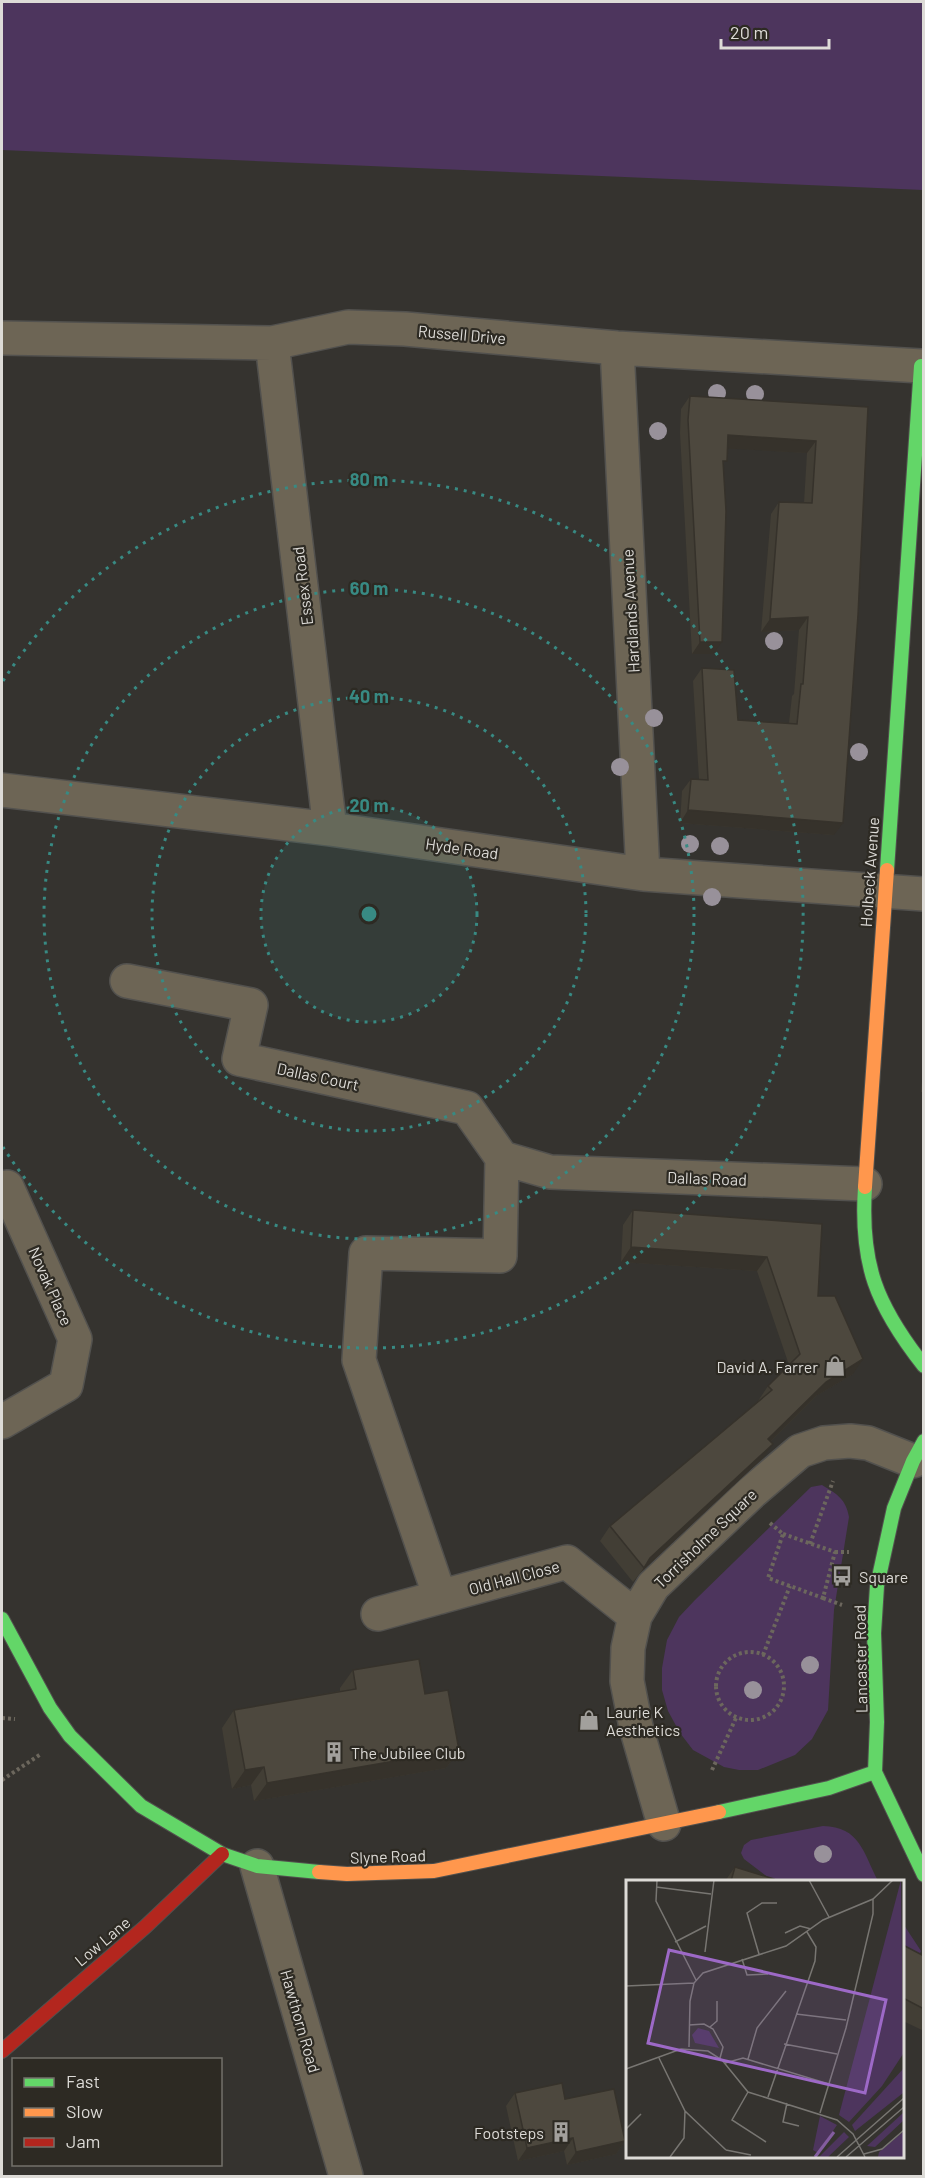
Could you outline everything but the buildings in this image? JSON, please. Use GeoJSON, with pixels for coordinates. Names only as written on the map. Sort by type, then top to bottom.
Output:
{"type":"FeatureCollection","features":[{"type":"Feature","properties":{"kind":"street","name":"Russell Drive"},"geometry":{"type":"LineString","coordinates":[[2,338],[272,343],[348,327],[405,329],[617,348],[922,366]]}},
{"type":"Feature","properties":{"kind":"street","name":"Essex Road"},"geometry":{"type":"LineString","coordinates":[[272,343],[330,829]]}},
{"type":"Feature","properties":{"kind":"street","name":"Hardlands Avenue"},"geometry":{"type":"LineString","coordinates":[[617,348],[643,874]]}},
{"type":"Feature","properties":{"kind":"street","name":"Holbeck Avenue"},"geometry":{"type":"LineString","coordinates":[[922,366],[865,1184],[864,1237],[871,1273],[882,1304],[899,1335],[924,1366]]}},
{"type":"Feature","properties":{"kind":"street","name":"Hyde Road"},"geometry":{"type":"LineString","coordinates":[[2,790],[330,829],[643,874],[924,894]]}},
{"type":"Feature","properties":{"kind":"street","name":"Dallas Court"},"geometry":{"type":"LineString","coordinates":[[127,981],[251,1005],[239,1059],[467,1108],[502,1158]]}},
{"type":"Feature","properties":{"kind":"street","name":"Dallas Road"},"geometry":{"type":"LineString","coordinates":[[502,1158],[550,1172],[865,1184]]}},
{"type":"Feature","properties":{"kind":"street"},"geometry":{"type":"LineString","coordinates":[[440,1597],[359,1360],[366,1253],[500,1256],[502,1158]]}},
{"type":"Feature","properties":{"kind":"street","name":"Novak Place"},"geometry":{"type":"LineString","coordinates":[[2,1422],[66,1385],[75,1339],[7,1188]]}},
{"type":"Feature","properties":{"kind":"street","name":"Torrisholme Square"},"geometry":{"type":"LineString","coordinates":[[664,1824],[636,1727],[627,1681],[628,1648],[635,1616],[653,1586],[752,1492],[800,1451],[824,1443],[850,1441],[918,1451]]}},
{"type":"Feature","properties":{"kind":"street","name":"Lancaster Road"},"geometry":{"type":"LineString","coordinates":[[918,1451],[894,1508],[877,1586],[874,1633],[877,1722],[875,1772],[924,1875]]}},
{"type":"Feature","properties":{"kind":"street","name":"Old Hall Close"},"geometry":{"type":"LineString","coordinates":[[378,1614],[567,1562],[635,1616]]}},
{"type":"Feature","properties":{"kind":"street","name":"Slyne Road"},"geometry":{"type":"LineString","coordinates":[[2,1619],[50,1708],[70,1736],[141,1806],[222,1854],[257,1866],[347,1874],[434,1871],[829,1788],[875,1772]]}},
{"type":"Feature","properties":{"kind":"street","name":"Low Lane"},"geometry":{"type":"LineString","coordinates":[[2,2051],[145,1927],[222,1854]]}},
{"type":"Feature","properties":{"kind":"street","name":"Hawthorn Road"},"geometry":{"type":"LineString","coordinates":[[257,1866],[346,2176]]}},
{"type":"Feature","properties":{"kind":"path"},"geometry":{"type":"LineString","coordinates":[[810,1544],[833,1481]]}},
{"type":"Feature","properties":{"kind":"path"},"geometry":{"type":"LineString","coordinates":[[767,1520],[783,1534],[835,1552],[850,1552]]}},
{"type":"Feature","properties":{"kind":"path"},"geometry":{"type":"LineString","coordinates":[[783,1534],[768,1578],[843,1605]]}},
{"type":"Feature","properties":{"kind":"path"},"geometry":{"type":"LineString","coordinates":[[823,1598],[835,1552]]}},
{"type":"Feature","properties":{"kind":"path"},"geometry":{"type":"LineString","coordinates":[[763,1655],[789,1586]]}},
{"type":"Feature","properties":{"kind":"path"},"geometry":{"type":"LineString","coordinates":[[745,1652],[763,1655],[777,1666],[784,1682],[781,1700],[770,1714],[754,1721],[736,1718],[722,1707],[715,1690],[718,1673],[729,1659],[745,1652]]}},
{"type":"Feature","properties":{"kind":"path"},"geometry":{"type":"LineString","coordinates":[[712,1770],[736,1718]]}},
{"type":"Feature","properties":{"kind":"path"},"geometry":{"type":"LineString","coordinates":[[2,1779],[70,1736]]}},
{"type":"Feature","properties":{"kind":"shaded area"},"geometry":{"type":"Polygon","coordinates":[[[2,2],[923,2],[923,190],[2,150],[2,2]]]}},
{"type":"Feature","properties":{"kind":"shaded area"},"geometry":{"type":"Polygon","coordinates":[[[822,1485],[840,1498],[846,1506],[849,1517],[834,1610],[828,1710],[812,1739],[795,1755],[758,1770],[724,1767],[693,1750],[668,1711],[662,1690],[662,1668],[667,1640],[679,1617],[695,1600],[811,1487],[822,1485]]]}},
{"type":"Feature","properties":{"kind":"shaded area"},"geometry":{"type":"Polygon","coordinates":[[[823,1826],[835,1827],[853,1836],[859,1843],[878,1880],[772,1880],[744,1859],[741,1853],[744,1845],[751,1840],[823,1826]]]}},
{"type":"Feature","properties":{"kind":"shaded area"},"geometry":{"type":"Polygon","coordinates":[[[904,1925],[921,1951],[916,1961],[904,1954],[904,1925]]]}},
{"type":"Feature","properties":{"kind":"traffic: fast"},"geometry":{"type":"LineString","coordinates":[[887,870],[921,366],[924,366]]}},
{"type":"Feature","properties":{"kind":"traffic: fast"},"geometry":{"type":"LineString","coordinates":[[865,1187],[865,1239],[875,1283],[894,1323],[924,1366]]}},
{"type":"Feature","properties":{"kind":"traffic: fast"},"geometry":{"type":"LineString","coordinates":[[924,1441],[913,1461],[894,1508],[877,1586],[874,1633],[877,1722],[875,1772],[924,1875]]}},
{"type":"Feature","properties":{"kind":"traffic: fast"},"geometry":{"type":"LineString","coordinates":[[2,1619],[50,1708],[70,1736],[141,1806],[222,1854],[257,1866],[319,1872]]}},
{"type":"Feature","properties":{"kind":"traffic: fast"},"geometry":{"type":"LineString","coordinates":[[719,1812],[829,1788],[875,1772]]}},
{"type":"Feature","properties":{"kind":"traffic: slow"},"geometry":{"type":"LineString","coordinates":[[865,1187],[887,870]]}},
{"type":"Feature","properties":{"kind":"traffic: slow"},"geometry":{"type":"LineString","coordinates":[[319,1872],[347,1874],[434,1871],[719,1812]]}},
{"type":"Feature","properties":{"kind":"traffic: jam"},"geometry":{"type":"LineString","coordinates":[[2,2051],[145,1927],[222,1854]]}},
{"type":"Feature","properties":{"kind":"place","name":"David A. Farrer"},"geometry":{"type":"Point","coordinates":[835,1366]}},
{"type":"Feature","properties":{"kind":"place","name":"Square"},"geometry":{"type":"Point","coordinates":[842,1576]}},
{"type":"Feature","properties":{"kind":"place","name":"Laurie K Aesthetics"},"geometry":{"type":"Point","coordinates":[589,1720]}},
{"type":"Feature","properties":{"kind":"place","name":"The Jubilee Club"},"geometry":{"type":"Point","coordinates":[334,1752]}},
{"type":"Feature","properties":{"kind":"place","name":"Footsteps"},"geometry":{"type":"Point","coordinates":[561,2132]}}]}
